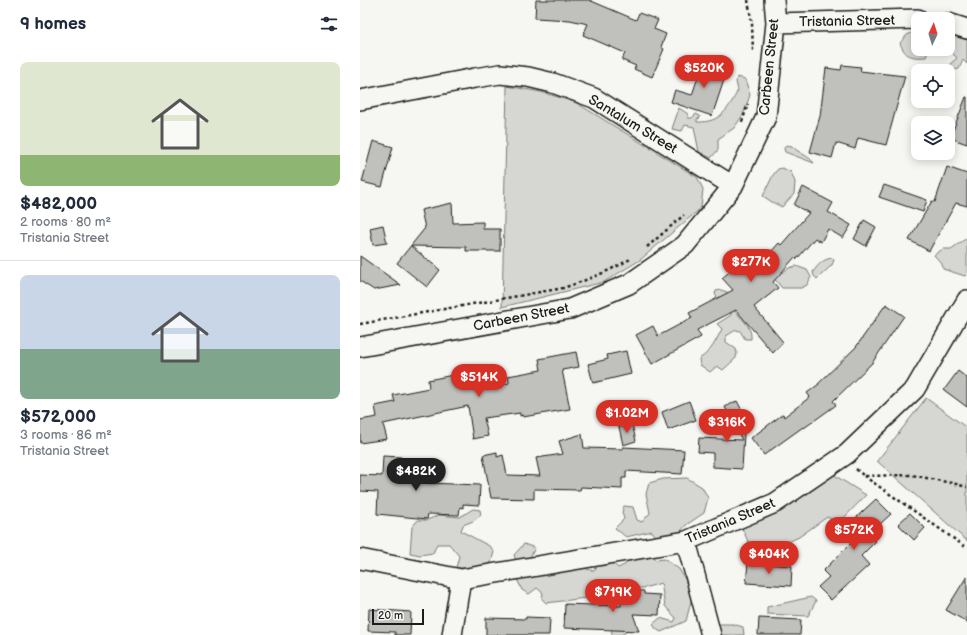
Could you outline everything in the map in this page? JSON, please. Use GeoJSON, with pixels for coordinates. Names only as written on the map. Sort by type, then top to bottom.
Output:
{"type":"FeatureCollection","features":[{"type":"Feature","properties":{"kind":"street","name":"Carbeen Street"},"geometry":{"type":"LineString","coordinates":[[360,347],[570,309],[629,284],[685,245],[733,186],[766,117],[776,23],[774,0]]}},
{"type":"Feature","properties":{"kind":"street","name":"Tristania Street"},"geometry":{"type":"LineString","coordinates":[[776,23],[911,19]]}},
{"type":"Feature","properties":{"kind":"street"},"geometry":{"type":"LineString","coordinates":[[955,25],[967,29]]}},
{"type":"Feature","properties":{"kind":"street","name":"Santalum Street"},"geometry":{"type":"LineString","coordinates":[[360,100],[500,74],[528,77],[553,83],[594,98],[733,186]]}},
{"type":"Feature","properties":{"kind":"street","name":"Tristania Street"},"geometry":{"type":"LineString","coordinates":[[360,558],[461,579],[686,541],[775,504],[847,454],[915,389],[967,300]]}},
{"type":"Feature","properties":{"kind":"street"},"geometry":{"type":"LineString","coordinates":[[686,541],[711,635]]}},
{"type":"Feature","properties":{"kind":"street"},"geometry":{"type":"LineString","coordinates":[[452,635],[461,579]]}},
{"type":"Feature","properties":{"kind":"path"},"geometry":{"type":"LineString","coordinates":[[748,0],[752,24],[753,55]]}},
{"type":"Feature","properties":{"kind":"path"},"geometry":{"type":"LineString","coordinates":[[741,126],[750,99]]}},
{"type":"Feature","properties":{"kind":"path"},"geometry":{"type":"LineString","coordinates":[[646,248],[686,213]]}},
{"type":"Feature","properties":{"kind":"path"},"geometry":{"type":"LineString","coordinates":[[360,324],[564,288],[616,267],[635,256]]}},
{"type":"Feature","properties":{"kind":"path"},"geometry":{"type":"LineString","coordinates":[[847,454],[853,466],[864,476],[967,548]]}},
{"type":"Feature","properties":{"kind":"path"},"geometry":{"type":"LineString","coordinates":[[864,476],[912,475],[956,484],[967,488]]}},
{"type":"Feature","properties":{"kind":"shaded area"},"geometry":{"type":"Polygon","coordinates":[[[911,33],[911,56],[926,57],[913,57],[910,56],[907,54],[904,51],[900,43],[907,35],[911,33]]]}},
{"type":"Feature","properties":{"kind":"shaded area"},"geometry":{"type":"Polygon","coordinates":[[[955,36],[967,39],[967,64],[963,60],[959,69],[955,70],[955,64],[950,64],[957,58],[955,56],[955,36]]]}},
{"type":"Feature","properties":{"kind":"shaded area"},"geometry":{"type":"Polygon","coordinates":[[[737,77],[745,79],[750,95],[743,115],[734,128],[718,139],[718,150],[711,158],[699,152],[694,127],[685,125],[682,131],[672,129],[679,108],[688,114],[688,118],[692,118],[696,114],[700,116],[700,118],[697,119],[697,122],[712,120],[723,113],[731,103],[738,90],[736,82],[737,77]]]}},
{"type":"Feature","properties":{"kind":"shaded area"},"geometry":{"type":"Polygon","coordinates":[[[507,86],[541,92],[575,102],[697,177],[703,189],[701,208],[640,260],[604,282],[502,307],[507,86]]]}},
{"type":"Feature","properties":{"kind":"shaded area"},"geometry":{"type":"Polygon","coordinates":[[[786,145],[792,146],[814,163],[785,152],[784,148],[786,145]]]}},
{"type":"Feature","properties":{"kind":"shaded area"},"geometry":{"type":"Polygon","coordinates":[[[782,168],[791,172],[795,182],[794,194],[782,207],[763,196],[773,175],[778,169],[782,168]]]}},
{"type":"Feature","properties":{"kind":"shaded area"},"geometry":{"type":"Polygon","coordinates":[[[967,238],[967,273],[965,276],[943,269],[942,264],[934,255],[943,249],[951,249],[967,238]]]}},
{"type":"Feature","properties":{"kind":"shaded area"},"geometry":{"type":"Polygon","coordinates":[[[832,258],[834,260],[832,265],[817,279],[813,272],[821,263],[832,258]]]}},
{"type":"Feature","properties":{"kind":"shaded area"},"geometry":{"type":"Polygon","coordinates":[[[796,266],[807,270],[811,277],[807,285],[801,288],[782,288],[771,275],[778,271],[783,272],[796,266]]]}},
{"type":"Feature","properties":{"kind":"shaded area"},"geometry":{"type":"Polygon","coordinates":[[[721,290],[727,292],[730,296],[730,302],[733,308],[751,332],[751,339],[745,339],[740,331],[736,330],[726,336],[726,342],[736,349],[736,358],[723,370],[717,366],[710,372],[700,365],[699,359],[710,349],[722,329],[717,324],[731,315],[731,312],[725,310],[715,294],[716,291],[721,290]]]}},
{"type":"Feature","properties":{"kind":"shaded area"},"geometry":{"type":"Polygon","coordinates":[[[926,398],[967,428],[967,541],[877,461],[926,398]]]}},
{"type":"Feature","properties":{"kind":"shaded area"},"geometry":{"type":"Polygon","coordinates":[[[815,474],[834,475],[866,495],[839,523],[827,517],[799,537],[788,542],[798,557],[792,561],[756,559],[742,528],[815,474]]]}},
{"type":"Feature","properties":{"kind":"shaded area"},"geometry":{"type":"Polygon","coordinates":[[[687,478],[702,487],[708,498],[704,513],[686,525],[675,538],[659,542],[652,531],[626,537],[615,528],[624,519],[622,512],[624,506],[633,507],[637,520],[642,522],[650,513],[646,494],[649,483],[663,479],[687,478]]]}},
{"type":"Feature","properties":{"kind":"shaded area"},"geometry":{"type":"Polygon","coordinates":[[[473,509],[480,510],[481,515],[473,521],[463,525],[461,531],[491,547],[494,552],[491,563],[478,568],[456,568],[459,556],[449,544],[437,544],[433,553],[420,555],[410,553],[412,527],[418,520],[427,520],[439,515],[460,517],[473,509]]]}},
{"type":"Feature","properties":{"kind":"shaded area"},"geometry":{"type":"Polygon","coordinates":[[[524,544],[535,548],[526,565],[541,571],[542,576],[561,566],[581,563],[584,568],[594,571],[599,562],[611,561],[618,568],[626,564],[627,559],[647,552],[656,560],[665,559],[679,569],[693,593],[686,621],[661,632],[656,629],[653,624],[660,618],[674,622],[676,618],[665,606],[661,583],[644,588],[620,588],[617,609],[622,618],[626,632],[621,635],[612,635],[608,598],[597,601],[586,598],[546,603],[542,599],[543,593],[537,588],[529,594],[522,590],[517,579],[521,576],[514,555],[524,544]]]}},
{"type":"Feature","properties":{"kind":"shaded area"},"geometry":{"type":"Polygon","coordinates":[[[811,597],[816,601],[808,616],[767,614],[767,607],[811,597]]]}},
{"type":"Feature","properties":{"kind":"shaded area"},"geometry":{"type":"Polygon","coordinates":[[[716,624],[733,624],[743,627],[744,635],[713,635],[716,624]]]}},
{"type":"Feature","properties":{"kind":"building"},"geometry":{"type":"Polygon","coordinates":[[[536,0],[589,0],[636,20],[639,13],[658,20],[654,29],[666,34],[661,47],[664,49],[652,77],[634,69],[636,66],[622,60],[625,53],[583,35],[588,24],[570,20],[535,18],[536,0]]]}},
{"type":"Feature","properties":{"kind":"building"},"geometry":{"type":"Polygon","coordinates":[[[704,59],[726,66],[724,73],[726,74],[712,116],[671,102],[675,90],[692,95],[704,59]]]}},
{"type":"Feature","properties":{"kind":"building"},"geometry":{"type":"Polygon","coordinates":[[[842,65],[861,67],[860,71],[905,76],[886,145],[858,138],[855,149],[836,143],[832,158],[810,152],[820,116],[826,68],[841,70],[842,65]]]}},
{"type":"Feature","properties":{"kind":"building"},"geometry":{"type":"Polygon","coordinates":[[[967,97],[967,144],[955,140],[955,125],[967,97]]]}},
{"type":"Feature","properties":{"kind":"building"},"geometry":{"type":"Polygon","coordinates":[[[373,141],[393,147],[382,187],[362,182],[373,141]]]}},
{"type":"Feature","properties":{"kind":"building"},"geometry":{"type":"Polygon","coordinates":[[[947,167],[967,174],[967,206],[956,203],[929,251],[909,240],[932,201],[935,202],[947,167]]]}},
{"type":"Feature","properties":{"kind":"building"},"geometry":{"type":"Polygon","coordinates":[[[884,185],[927,200],[923,212],[879,197],[884,185]]]}},
{"type":"Feature","properties":{"kind":"building"},"geometry":{"type":"Polygon","coordinates":[[[803,187],[833,203],[828,212],[851,225],[843,238],[828,229],[821,242],[815,238],[797,259],[795,257],[773,282],[778,288],[754,307],[783,342],[773,353],[736,310],[697,330],[701,337],[652,364],[636,335],[653,326],[658,336],[692,318],[689,313],[733,290],[722,278],[733,269],[730,266],[742,256],[745,260],[751,255],[759,265],[779,243],[781,245],[809,213],[794,205],[803,187]]]}},
{"type":"Feature","properties":{"kind":"building"},"geometry":{"type":"Polygon","coordinates":[[[452,203],[453,223],[483,222],[483,229],[500,229],[500,251],[466,251],[466,247],[411,246],[440,270],[427,287],[397,263],[425,228],[421,210],[452,203]]]}},
{"type":"Feature","properties":{"kind":"building"},"geometry":{"type":"Polygon","coordinates":[[[864,220],[876,227],[866,246],[854,239],[864,220]]]}},
{"type":"Feature","properties":{"kind":"building"},"geometry":{"type":"Polygon","coordinates":[[[383,225],[387,243],[373,245],[370,228],[383,225]]]}},
{"type":"Feature","properties":{"kind":"building"},"geometry":{"type":"Polygon","coordinates":[[[360,256],[401,285],[374,290],[360,281],[360,256]]]}},
{"type":"Feature","properties":{"kind":"building"},"geometry":{"type":"Polygon","coordinates":[[[886,304],[904,316],[872,363],[833,401],[836,405],[764,455],[751,438],[783,414],[784,417],[810,397],[807,393],[819,384],[856,347],[886,304]]]}},
{"type":"Feature","properties":{"kind":"building"},"geometry":{"type":"Polygon","coordinates":[[[626,351],[631,374],[593,383],[588,364],[608,359],[607,355],[626,351]]]}},
{"type":"Feature","properties":{"kind":"building"},"geometry":{"type":"Polygon","coordinates":[[[576,352],[579,367],[562,370],[570,409],[523,417],[523,415],[520,416],[520,413],[484,418],[488,436],[473,439],[468,406],[383,424],[387,439],[360,443],[360,420],[377,417],[375,406],[395,402],[393,395],[429,388],[428,380],[468,372],[471,390],[509,383],[508,376],[541,370],[539,359],[576,352]]]}},
{"type":"Feature","properties":{"kind":"building"},"geometry":{"type":"Polygon","coordinates":[[[958,371],[967,378],[967,407],[944,390],[958,371]]]}},
{"type":"Feature","properties":{"kind":"building"},"geometry":{"type":"Polygon","coordinates":[[[689,401],[696,420],[668,430],[662,412],[689,401]]]}},
{"type":"Feature","properties":{"kind":"building"},"geometry":{"type":"Polygon","coordinates":[[[737,401],[745,416],[742,469],[713,467],[713,453],[698,452],[699,438],[742,440],[725,407],[737,401]]]}},
{"type":"Feature","properties":{"kind":"building"},"geometry":{"type":"Polygon","coordinates":[[[632,424],[636,441],[623,445],[619,427],[632,424]]]}},
{"type":"Feature","properties":{"kind":"building"},"geometry":{"type":"Polygon","coordinates":[[[582,434],[584,448],[623,449],[623,447],[684,450],[682,474],[626,471],[626,478],[622,478],[622,489],[581,487],[580,490],[534,489],[534,499],[491,498],[483,455],[497,452],[497,457],[503,455],[507,475],[540,476],[536,458],[563,454],[559,441],[582,434]]]}},
{"type":"Feature","properties":{"kind":"building"},"geometry":{"type":"Polygon","coordinates":[[[383,456],[401,457],[401,466],[428,468],[427,483],[480,485],[479,505],[463,504],[463,508],[460,507],[459,515],[428,514],[427,519],[377,514],[378,492],[360,491],[360,475],[382,476],[383,456]]]}},
{"type":"Feature","properties":{"kind":"building"},"geometry":{"type":"Polygon","coordinates":[[[876,499],[891,514],[869,534],[876,541],[861,556],[869,565],[831,600],[818,587],[829,577],[823,571],[857,537],[847,526],[876,499]]]}},
{"type":"Feature","properties":{"kind":"building"},"geometry":{"type":"Polygon","coordinates":[[[910,513],[925,528],[914,540],[898,524],[910,513]]]}},
{"type":"Feature","properties":{"kind":"building"},"geometry":{"type":"Polygon","coordinates":[[[748,563],[792,566],[791,586],[746,583],[748,563]]]}},
{"type":"Feature","properties":{"kind":"building"},"geometry":{"type":"Polygon","coordinates":[[[967,576],[967,622],[946,610],[967,576]]]}},
{"type":"Feature","properties":{"kind":"building"},"geometry":{"type":"Polygon","coordinates":[[[622,590],[644,591],[644,594],[660,595],[659,615],[633,614],[639,631],[564,628],[565,604],[621,606],[622,590]]]}},
{"type":"Feature","properties":{"kind":"building"},"geometry":{"type":"Polygon","coordinates":[[[369,609],[411,612],[410,635],[395,635],[395,632],[368,631],[369,609]]]}},
{"type":"Feature","properties":{"kind":"building"},"geometry":{"type":"Polygon","coordinates":[[[526,617],[550,618],[549,635],[486,635],[486,618],[526,619],[526,617]]]}},
{"type":"Feature","properties":{"kind":"building"},"geometry":{"type":"Polygon","coordinates":[[[759,618],[801,620],[800,635],[758,635],[759,618]]]}}]}
